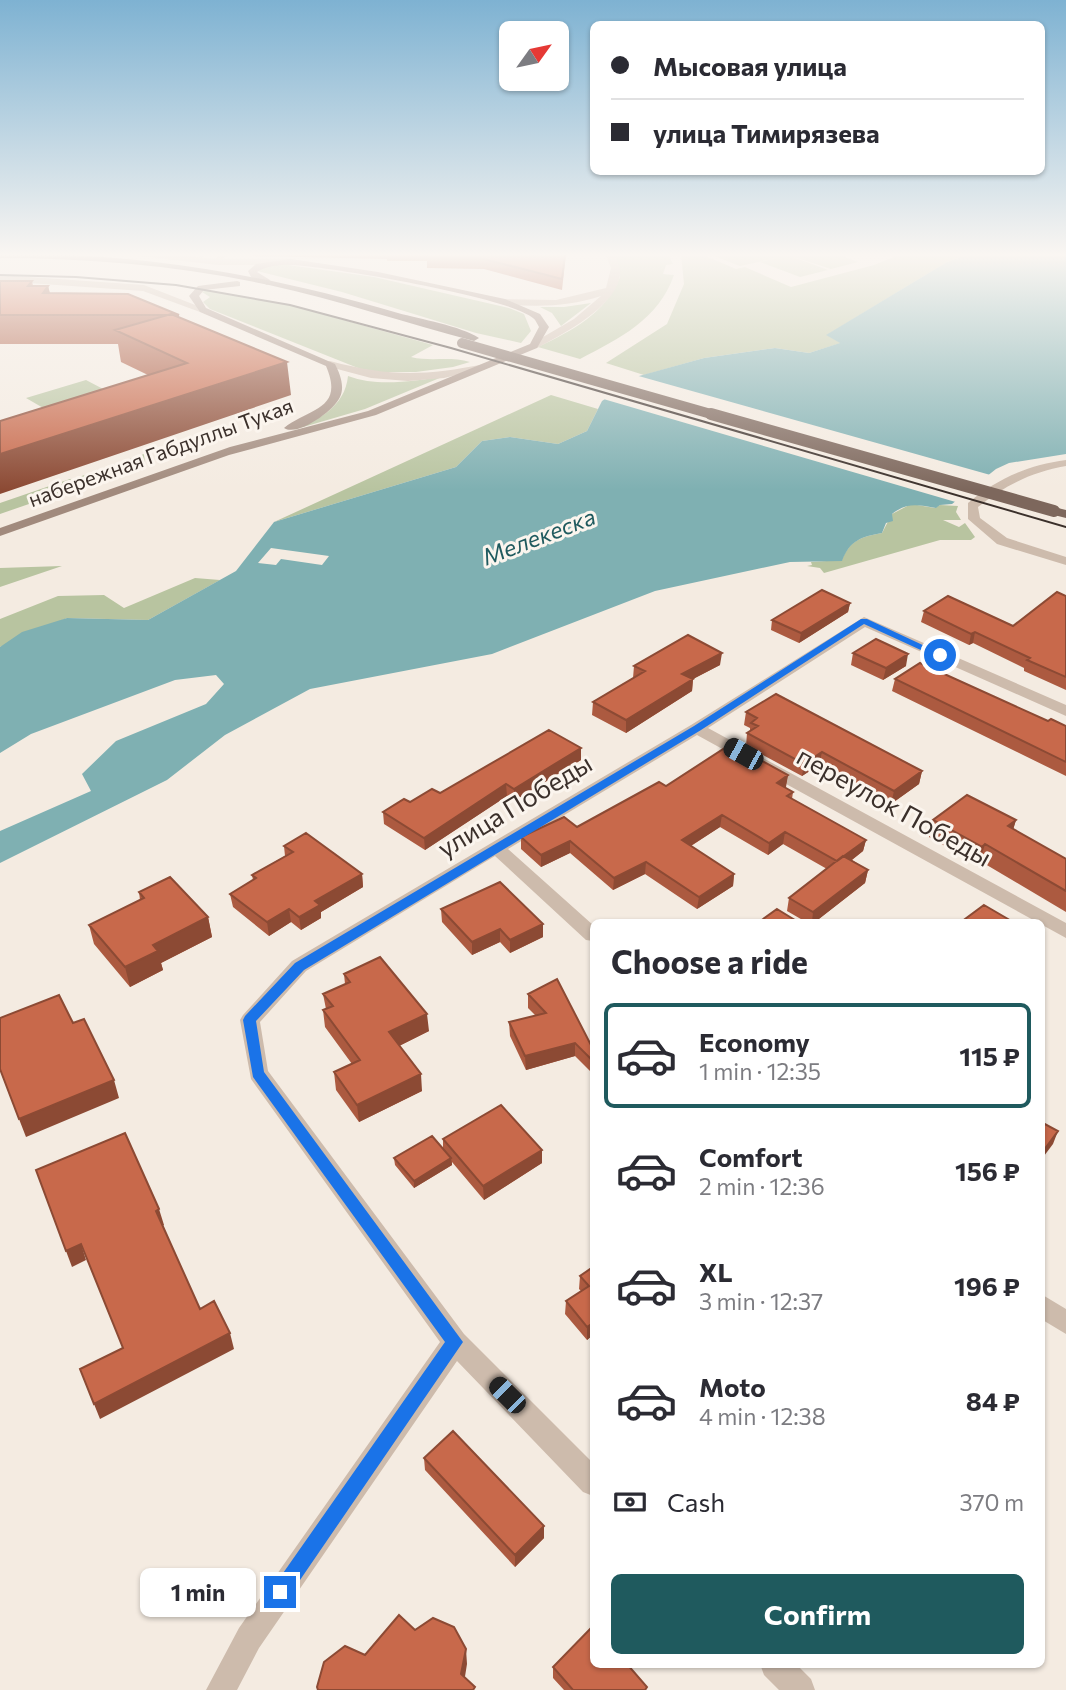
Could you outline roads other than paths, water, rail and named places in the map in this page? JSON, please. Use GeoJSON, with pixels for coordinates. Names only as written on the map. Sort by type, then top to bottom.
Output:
{"type":"FeatureCollection","features":[{"type":"Feature","properties":{"kind":"main road"},"geometry":{"type":"LineString","coordinates":[[254,332],[330,364]]}},
{"type":"Feature","properties":{"kind":"main road"},"geometry":{"type":"LineString","coordinates":[[424,332],[1062,509]]}},
{"type":"Feature","properties":{"kind":"main road"},"geometry":{"type":"LineString","coordinates":[[451,332],[1062,509]]}},
{"type":"Feature","properties":{"kind":"main road"},"geometry":{"type":"LineString","coordinates":[[226,452],[372,413],[534,346],[541,332]]}},
{"type":"Feature","properties":{"kind":"main road","name":"набережная Габдуллы Тукая"},"geometry":{"type":"LineString","coordinates":[[0,532],[277,434],[326,409],[338,394],[339,379],[330,364]]}},
{"type":"Feature","properties":{"kind":"street"},"geometry":{"type":"LineString","coordinates":[[534,346],[558,332]]}},
{"type":"Feature","properties":{"kind":"street"},"geometry":{"type":"LineString","coordinates":[[330,364],[356,373],[390,379],[439,376],[485,367]]}},
{"type":"Feature","properties":{"kind":"street"},"geometry":{"type":"LineString","coordinates":[[1066,463],[1034,469],[1013,477],[993,488],[972,506],[974,519],[1002,541],[1066,561]]}},
{"type":"Feature","properties":{"kind":"street","name":"улица Победы"},"geometry":{"type":"LineString","coordinates":[[455,1342],[258,1073],[250,1020],[299,966],[697,728],[864,621],[1066,711]]}},
{"type":"Feature","properties":{"kind":"street","name":"переулок Победы"},"geometry":{"type":"LineString","coordinates":[[697,728],[1042,919]]}},
{"type":"Feature","properties":{"kind":"street"},"geometry":{"type":"LineString","coordinates":[[498,849],[590,932]]}},
{"type":"Feature","properties":{"kind":"street","name":"переулок Победы"},"geometry":{"type":"LineString","coordinates":[[1045,920],[1066,932]]}},
{"type":"Feature","properties":{"kind":"street"},"geometry":{"type":"LineString","coordinates":[[1045,1308],[1066,1323]]}},
{"type":"Feature","properties":{"kind":"street"},"geometry":{"type":"LineString","coordinates":[[221,1690],[248,1638],[455,1342],[590,1479]]}},
{"type":"Feature","properties":{"kind":"street"},"geometry":{"type":"LineString","coordinates":[[779,1668],[800,1690]]}},
{"type":"Feature","properties":{"kind":"water","name":"Мелекеска"},"geometry":{"type":"Polygon","coordinates":[[[831,332],[1066,332],[1066,454],[1009,463],[996,469],[952,504],[936,508],[918,505],[903,508],[892,514],[893,521],[886,523],[882,533],[862,538],[853,544],[842,561],[790,562],[655,591],[492,654],[310,689],[225,735],[167,780],[0,863],[0,831],[91,791],[82,774],[116,741],[206,704],[224,684],[216,675],[175,680],[31,734],[0,753],[0,647],[22,632],[67,618],[148,620],[236,571],[274,522],[456,467],[482,441],[510,437],[558,444],[587,431],[602,401],[639,376],[704,358],[775,348],[809,353],[840,343],[826,335],[831,332]]]}},
{"type":"Feature","properties":{"kind":"tram line"},"geometry":{"type":"LineString","coordinates":[[391,332],[1066,527]]}}]}
